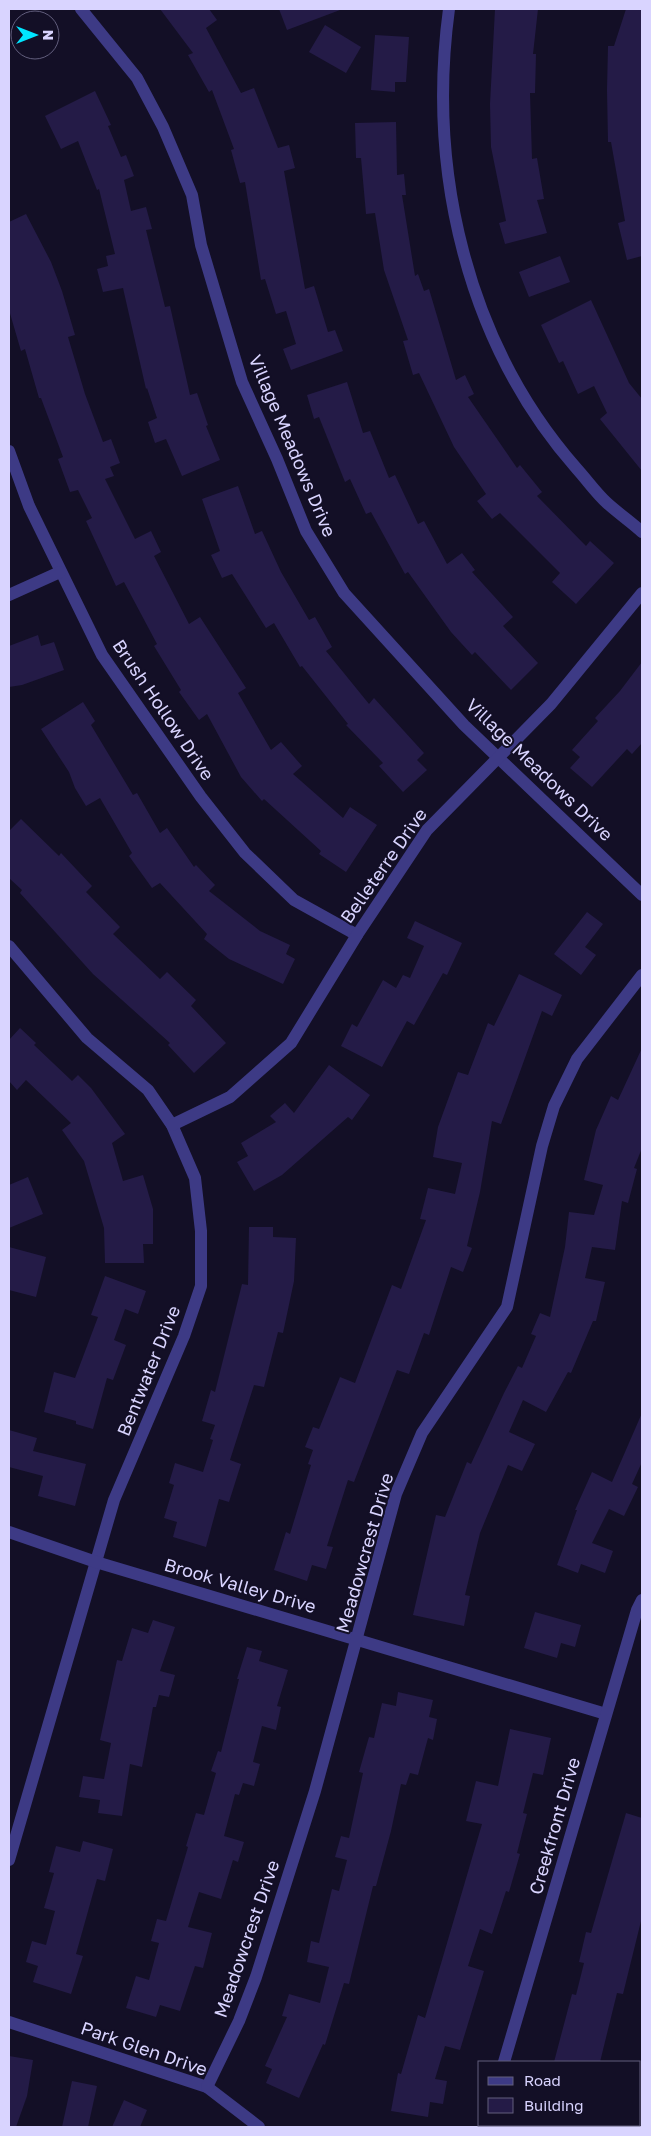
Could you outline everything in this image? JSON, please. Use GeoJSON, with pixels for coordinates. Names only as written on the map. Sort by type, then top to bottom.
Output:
{"type":"FeatureCollection","features":[{"type":"Feature","properties":{"kind":"street","name":"Village Meadows Drive"},"geometry":{"type":"LineString","coordinates":[[80,9],[137,78],[170,144],[192,195],[201,245],[242,382],[277,459],[306,531],[344,594],[464,725],[642,895]]}},
{"type":"Feature","properties":{"kind":"street"},"geometry":{"type":"LineString","coordinates":[[449,9],[443,51],[446,168],[458,235],[481,309],[513,382],[557,446],[606,503],[642,532]]}},
{"type":"Feature","properties":{"kind":"street","name":"Brush Hollow Drive"},"geometry":{"type":"LineString","coordinates":[[9,451],[29,506],[102,655],[201,797],[244,853],[294,900],[357,935]]}},
{"type":"Feature","properties":{"kind":"street"},"geometry":{"type":"LineString","coordinates":[[9,595],[60,572]]}},
{"type":"Feature","properties":{"kind":"street","name":"Belleterre Drive"},"geometry":{"type":"LineString","coordinates":[[172,1125],[230,1097],[291,1043],[357,935],[427,830],[551,704],[642,593]]}},
{"type":"Feature","properties":{"kind":"street","name":"Bentwater Drive"},"geometry":{"type":"LineString","coordinates":[[9,946],[88,1038],[148,1090],[172,1125],[195,1178],[201,1231],[201,1286],[184,1336],[114,1500],[9,1860]]}},
{"type":"Feature","properties":{"kind":"street","name":"Meadowcrest Drive"},"geometry":{"type":"LineString","coordinates":[[207,2087],[239,2021],[256,1977],[315,1791],[396,1494],[422,1433],[507,1307],[542,1146],[554,1106],[577,1059],[642,975]]}},
{"type":"Feature","properties":{"kind":"street","name":"Brook Valley Drive"},"geometry":{"type":"LineString","coordinates":[[9,1532],[96,1562],[606,1714]]}},
{"type":"Feature","properties":{"kind":"street","name":"Creekfront Drive"},"geometry":{"type":"LineString","coordinates":[[504,2061],[637,1610],[642,1600]]}},
{"type":"Feature","properties":{"kind":"street","name":"Park Glen Drive"},"geometry":{"type":"LineString","coordinates":[[9,2022],[207,2087],[259,2127]]}},
{"type":"Feature","properties":{"kind":"building"},"geometry":{"type":"Polygon","coordinates":[[[160,9],[209,9],[217,20],[206,28],[241,93],[254,88],[278,148],[289,145],[295,168],[284,171],[305,289],[314,286],[328,332],[335,330],[343,351],[291,370],[283,349],[296,344],[286,311],[276,314],[265,279],[261,280],[245,182],[240,183],[231,150],[234,149],[212,90],[209,92],[188,55],[193,53],[160,9]]]}},
{"type":"Feature","properties":{"kind":"building"},"geometry":{"type":"Polygon","coordinates":[[[279,9],[340,9],[340,10],[287,30],[279,9]]]}},
{"type":"Feature","properties":{"kind":"building"},"geometry":{"type":"Polygon","coordinates":[[[495,9],[538,9],[533,54],[536,54],[535,93],[530,93],[532,159],[537,158],[544,199],[537,200],[547,233],[505,244],[499,223],[506,221],[491,147],[490,104],[495,9]]]}},
{"type":"Feature","properties":{"kind":"building"},"geometry":{"type":"Polygon","coordinates":[[[626,9],[642,9],[642,256],[627,260],[618,223],[625,221],[611,142],[608,142],[607,90],[608,46],[614,46],[626,9]]]}},
{"type":"Feature","properties":{"kind":"building"},"geometry":{"type":"Polygon","coordinates":[[[325,25],[361,47],[346,73],[309,52],[325,25]]]}},
{"type":"Feature","properties":{"kind":"building"},"geometry":{"type":"Polygon","coordinates":[[[375,35],[409,37],[406,82],[395,82],[395,92],[371,90],[375,35]]]}},
{"type":"Feature","properties":{"kind":"building"},"geometry":{"type":"Polygon","coordinates":[[[95,91],[111,125],[108,126],[121,157],[126,155],[134,176],[124,180],[131,211],[146,207],[152,229],[146,230],[165,307],[170,306],[190,395],[197,393],[208,425],[206,426],[220,460],[182,476],[166,439],[155,443],[148,422],[157,418],[146,389],[123,288],[103,292],[97,269],[108,266],[106,256],[115,254],[99,189],[97,190],[78,141],[61,149],[45,116],[95,91]]]}},
{"type":"Feature","properties":{"kind":"building"},"geometry":{"type":"Polygon","coordinates":[[[396,122],[397,175],[404,174],[406,195],[402,195],[415,276],[418,274],[424,291],[429,289],[456,380],[465,375],[474,394],[468,397],[517,468],[520,465],[542,492],[537,496],[586,546],[590,541],[614,563],[576,604],[552,582],[560,573],[500,513],[492,519],[477,501],[486,494],[454,447],[419,373],[413,375],[403,341],[408,340],[384,270],[375,213],[366,214],[361,158],[356,158],[355,123],[396,122]]]}},
{"type":"Feature","properties":{"kind":"building"},"geometry":{"type":"Polygon","coordinates":[[[26,214],[51,262],[62,291],[75,335],[68,337],[85,394],[103,442],[111,439],[120,463],[110,467],[114,476],[105,479],[135,539],[151,531],[161,552],[154,556],[189,624],[200,617],[246,688],[238,693],[271,750],[281,742],[302,766],[293,774],[343,818],[350,807],[377,825],[346,872],[319,854],[321,851],[264,799],[262,801],[241,777],[207,714],[199,720],[179,692],[181,690],[154,646],[157,644],[124,582],[116,586],[86,521],[92,518],[78,490],[70,492],[58,459],[63,457],[41,398],[39,398],[25,349],[21,351],[9,310],[9,222],[26,214]]]}},
{"type":"Feature","properties":{"kind":"building"},"geometry":{"type":"Polygon","coordinates":[[[560,256],[570,282],[529,297],[519,272],[560,256]]]}},
{"type":"Feature","properties":{"kind":"building"},"geometry":{"type":"Polygon","coordinates":[[[591,300],[629,383],[642,399],[642,471],[600,419],[607,413],[594,386],[578,394],[563,361],[559,363],[541,325],[591,300]]]}},
{"type":"Feature","properties":{"kind":"building"},"geometry":{"type":"Polygon","coordinates":[[[347,382],[363,433],[370,431],[389,478],[395,475],[418,524],[424,521],[447,564],[462,553],[475,570],[472,572],[513,617],[503,626],[538,663],[511,690],[475,652],[472,655],[451,632],[408,572],[405,574],[371,512],[366,514],[350,479],[345,482],[319,417],[314,419],[307,395],[347,382]]]}},
{"type":"Feature","properties":{"kind":"building"},"geometry":{"type":"Polygon","coordinates":[[[238,486],[255,534],[262,531],[281,572],[309,620],[315,617],[332,647],[326,651],[369,704],[374,698],[424,753],[417,760],[427,770],[403,792],[379,766],[383,763],[346,725],[348,724],[302,666],[300,667],[274,623],[266,628],[232,574],[222,578],[211,555],[220,551],[202,499],[238,486]]]}},
{"type":"Feature","properties":{"kind":"building"},"geometry":{"type":"Polygon","coordinates":[[[38,635],[41,646],[54,642],[64,670],[22,685],[9,687],[9,646],[38,635]]]}},
{"type":"Feature","properties":{"kind":"building"},"geometry":{"type":"Polygon","coordinates":[[[642,662],[642,743],[632,754],[627,749],[592,787],[570,768],[580,757],[572,750],[598,721],[595,718],[620,691],[642,662]]]}},
{"type":"Feature","properties":{"kind":"building"},"geometry":{"type":"Polygon","coordinates":[[[83,702],[95,721],[91,725],[133,795],[137,793],[160,833],[167,828],[194,867],[196,865],[215,885],[209,891],[260,931],[290,945],[286,954],[295,959],[283,984],[229,959],[204,939],[207,934],[160,883],[152,888],[129,856],[132,853],[100,798],[86,806],[75,788],[69,772],[41,729],[83,702]]]}},
{"type":"Feature","properties":{"kind":"building"},"geometry":{"type":"Polygon","coordinates":[[[21,819],[59,856],[61,853],[92,886],[86,892],[120,927],[113,934],[160,979],[167,972],[196,1000],[191,1006],[226,1043],[194,1073],[168,1045],[170,1043],[93,974],[20,893],[22,890],[9,878],[9,831],[21,819]]]}},
{"type":"Feature","properties":{"kind":"building"},"geometry":{"type":"Polygon","coordinates":[[[587,912],[603,924],[585,947],[596,955],[581,975],[554,954],[587,912]]]}},
{"type":"Feature","properties":{"kind":"building"},"geometry":{"type":"Polygon","coordinates":[[[415,921],[462,943],[447,975],[443,973],[414,1025],[407,1021],[382,1067],[341,1046],[352,1024],[357,1027],[383,980],[396,988],[403,975],[410,978],[424,946],[407,938],[415,921]]]}},
{"type":"Feature","properties":{"kind":"building"},"geometry":{"type":"Polygon","coordinates":[[[519,974],[562,995],[552,1016],[542,1011],[501,1124],[492,1121],[480,1192],[467,1246],[472,1248],[463,1272],[451,1267],[429,1335],[424,1333],[409,1374],[397,1370],[354,1482],[348,1480],[327,1546],[333,1547],[326,1569],[312,1565],[307,1581],[274,1570],[286,1532],[290,1534],[311,1465],[308,1464],[313,1450],[305,1447],[313,1427],[319,1429],[340,1377],[355,1383],[392,1285],[401,1289],[426,1220],[420,1219],[428,1188],[455,1194],[462,1163],[433,1157],[438,1127],[458,1072],[468,1075],[488,1023],[494,1026],[519,974]]]}},
{"type":"Feature","properties":{"kind":"building"},"geometry":{"type":"Polygon","coordinates":[[[20,1028],[36,1043],[34,1045],[72,1081],[78,1075],[91,1088],[125,1134],[112,1143],[123,1181],[143,1175],[153,1209],[153,1244],[143,1244],[144,1263],[105,1263],[104,1228],[84,1161],[62,1130],[71,1123],[26,1080],[17,1090],[9,1081],[9,1040],[20,1028]]]}},
{"type":"Feature","properties":{"kind":"building"},"geometry":{"type":"Polygon","coordinates":[[[642,1048],[642,1148],[634,1168],[637,1169],[628,1203],[622,1201],[615,1250],[592,1247],[585,1278],[605,1282],[596,1321],[593,1321],[571,1373],[568,1372],[546,1412],[523,1400],[509,1432],[535,1444],[522,1471],[508,1465],[480,1533],[465,1595],[470,1596],[464,1626],[413,1615],[436,1515],[445,1517],[467,1462],[471,1464],[518,1366],[522,1368],[536,1336],[531,1334],[540,1313],[550,1317],[565,1247],[569,1212],[594,1215],[603,1185],[584,1180],[596,1130],[611,1096],[618,1100],[642,1048]]]}},
{"type":"Feature","properties":{"kind":"building"},"geometry":{"type":"Polygon","coordinates":[[[329,1065],[370,1095],[352,1120],[348,1117],[282,1175],[254,1191],[237,1162],[248,1156],[241,1143],[276,1122],[270,1116],[285,1103],[294,1113],[329,1065]]]}},
{"type":"Feature","properties":{"kind":"building"},"geometry":{"type":"Polygon","coordinates":[[[28,1177],[43,1214],[9,1228],[9,1185],[28,1177]]]}},
{"type":"Feature","properties":{"kind":"building"},"geometry":{"type":"Polygon","coordinates":[[[249,1227],[273,1227],[273,1237],[296,1238],[294,1281],[283,1333],[278,1332],[264,1387],[254,1385],[230,1460],[241,1464],[229,1502],[219,1499],[206,1547],[173,1537],[177,1522],[164,1518],[174,1485],[169,1483],[175,1463],[203,1472],[213,1440],[210,1439],[215,1425],[202,1421],[211,1390],[215,1392],[242,1284],[248,1285],[249,1227]]]}},
{"type":"Feature","properties":{"kind":"building"},"geometry":{"type":"Polygon","coordinates":[[[9,1247],[46,1257],[36,1297],[9,1290],[9,1247]]]}},
{"type":"Feature","properties":{"kind":"building"},"geometry":{"type":"Polygon","coordinates":[[[105,1276],[146,1291],[138,1314],[125,1309],[114,1340],[126,1345],[113,1380],[107,1378],[93,1429],[76,1424],[76,1421],[44,1412],[54,1372],[75,1378],[98,1317],[91,1315],[105,1276]]]}},
{"type":"Feature","properties":{"kind":"building"},"geometry":{"type":"Polygon","coordinates":[[[642,1413],[642,1462],[632,1484],[638,1487],[624,1516],[609,1509],[592,1543],[613,1551],[605,1573],[581,1564],[578,1573],[557,1565],[577,1510],[575,1510],[592,1472],[612,1482],[642,1413]]]}},
{"type":"Feature","properties":{"kind":"building"},"geometry":{"type":"Polygon","coordinates":[[[9,1430],[37,1438],[33,1451],[86,1464],[75,1506],[38,1496],[43,1476],[9,1467],[9,1430]]]}},
{"type":"Feature","properties":{"kind":"building"},"geometry":{"type":"Polygon","coordinates":[[[535,1612],[581,1625],[575,1647],[561,1643],[557,1658],[524,1648],[535,1612]]]}},
{"type":"Feature","properties":{"kind":"building"},"geometry":{"type":"Polygon","coordinates":[[[153,1620],[175,1627],[160,1671],[175,1675],[169,1697],[159,1695],[156,1707],[153,1707],[142,1767],[130,1764],[122,1816],[98,1813],[100,1800],[79,1797],[83,1776],[104,1779],[111,1743],[100,1740],[117,1660],[122,1661],[132,1628],[148,1633],[153,1620]]]}},
{"type":"Feature","properties":{"kind":"building"},"geometry":{"type":"Polygon","coordinates":[[[247,1647],[262,1651],[259,1661],[288,1670],[277,1706],[281,1707],[276,1730],[262,1726],[253,1762],[260,1764],[254,1786],[243,1783],[239,1795],[235,1794],[224,1836],[244,1842],[238,1862],[233,1860],[221,1899],[199,1892],[188,1927],[212,1933],[203,1968],[195,1966],[180,2011],[160,2005],[156,2017],[126,2008],[136,1976],[149,1980],[159,1943],[151,1941],[157,1919],[166,1921],[196,1813],[204,1815],[216,1773],[211,1771],[218,1751],[221,1752],[239,1679],[237,1679],[247,1647]]]}},
{"type":"Feature","properties":{"kind":"building"},"geometry":{"type":"Polygon","coordinates":[[[398,1692],[433,1700],[429,1717],[437,1719],[433,1740],[428,1738],[418,1775],[410,1773],[406,1785],[401,1784],[391,1831],[376,1886],[373,1886],[349,1984],[344,1983],[325,2045],[323,2044],[299,2098],[266,2083],[272,2069],[265,2066],[287,2017],[282,2016],[289,1994],[320,2003],[329,1967],[307,1962],[311,1941],[319,1943],[332,1889],[339,1891],[347,1860],[335,1857],[341,1836],[349,1838],[363,1773],[359,1772],[369,1737],[374,1738],[382,1703],[396,1706],[398,1692]]]}},
{"type":"Feature","properties":{"kind":"building"},"geometry":{"type":"Polygon","coordinates":[[[510,1729],[551,1738],[543,1775],[533,1773],[523,1813],[527,1814],[517,1853],[520,1854],[509,1892],[506,1891],[492,1934],[480,1929],[468,1966],[484,1971],[460,2050],[445,2046],[435,2079],[447,2081],[443,2104],[430,2102],[428,2117],[391,2111],[398,2073],[401,2074],[418,2015],[425,2018],[482,1824],[466,1821],[476,1781],[498,1786],[510,1729]]]}},
{"type":"Feature","properties":{"kind":"building"},"geometry":{"type":"Polygon","coordinates":[[[626,1813],[642,1818],[642,1917],[623,1994],[617,1993],[600,2061],[554,2061],[572,1994],[576,1995],[584,1963],[579,1962],[586,1932],[591,1933],[626,1813]]]}},
{"type":"Feature","properties":{"kind":"building"},"geometry":{"type":"Polygon","coordinates":[[[83,1841],[113,1849],[105,1881],[97,1879],[76,1954],[83,1956],[71,1994],[33,1982],[38,1966],[26,1962],[32,1941],[46,1945],[55,1911],[44,1908],[54,1873],[49,1872],[56,1846],[80,1852],[83,1841]]]}},
{"type":"Feature","properties":{"kind":"building"},"geometry":{"type":"Polygon","coordinates":[[[9,2056],[33,2060],[27,2096],[16,2127],[9,2127],[9,2056]]]}},
{"type":"Feature","properties":{"kind":"building"},"geometry":{"type":"Polygon","coordinates":[[[72,2081],[97,2086],[88,2127],[62,2127],[72,2081]]]}},
{"type":"Feature","properties":{"kind":"building"},"geometry":{"type":"Polygon","coordinates":[[[124,2100],[147,2110],[140,2127],[112,2127],[124,2100]]]}}]}
